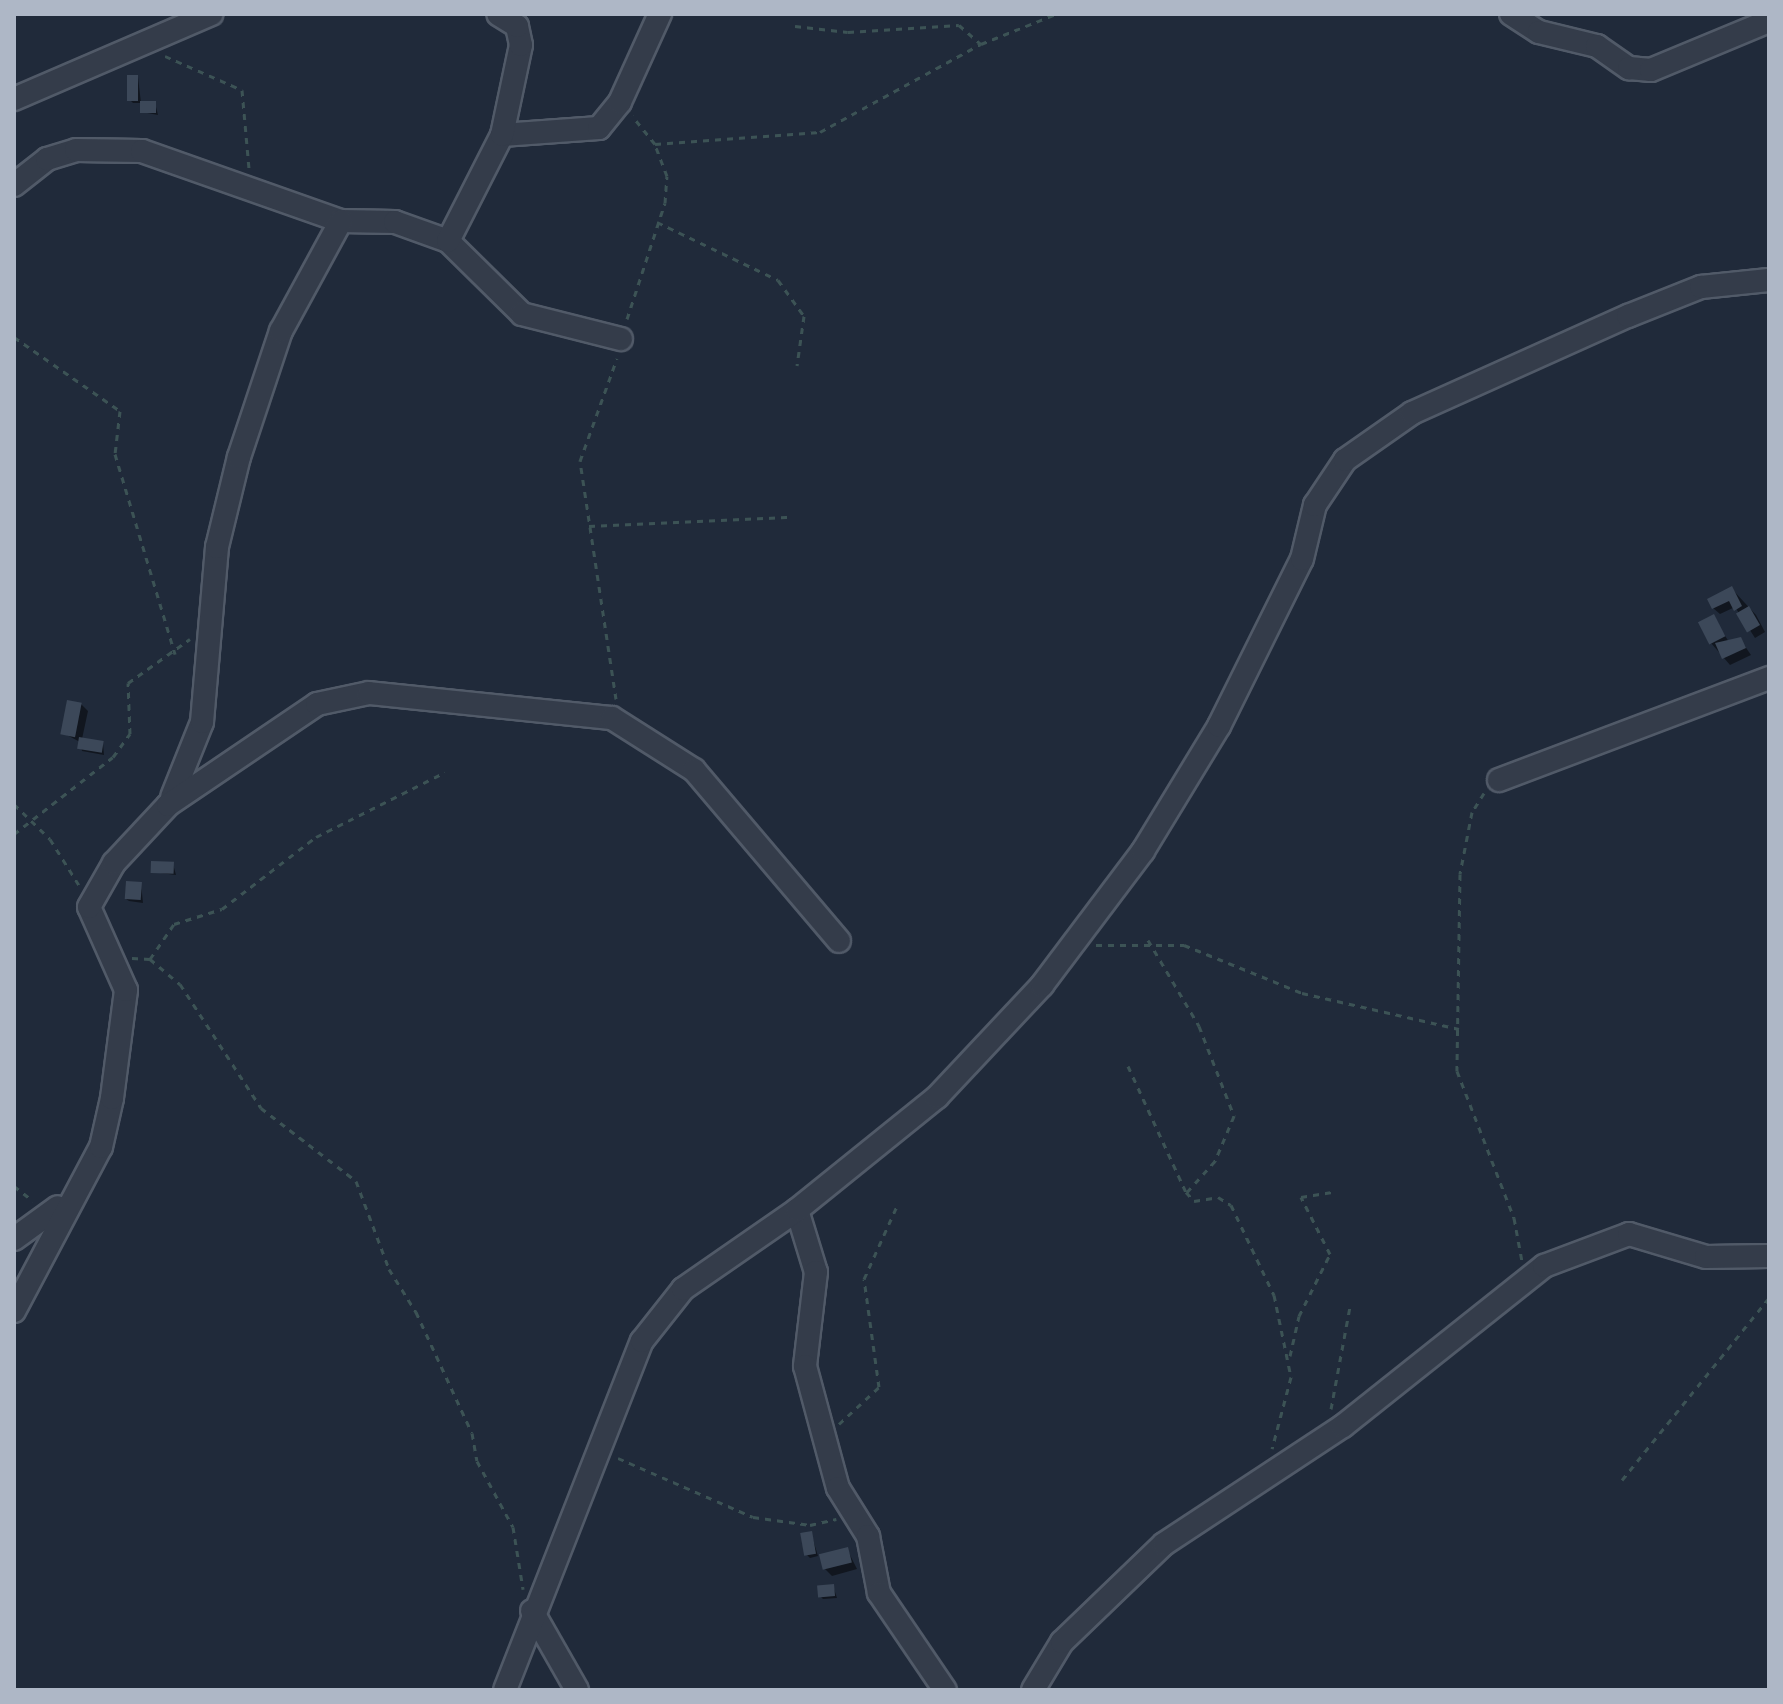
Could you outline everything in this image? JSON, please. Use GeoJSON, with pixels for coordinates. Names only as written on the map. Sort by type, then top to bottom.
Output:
{"type":"FeatureCollection","features":[{"type":"Feature","properties":{"kind":"street"},"geometry":{"type":"LineString","coordinates":[[14,99],[211,14]]}},
{"type":"Feature","properties":{"kind":"street"},"geometry":{"type":"LineString","coordinates":[[448,241],[502,135],[521,45],[517,26],[498,14]]}},
{"type":"Feature","properties":{"kind":"street"},"geometry":{"type":"LineString","coordinates":[[502,135],[597,129],[620,102],[660,14]]}},
{"type":"Feature","properties":{"kind":"street"},"geometry":{"type":"LineString","coordinates":[[1511,14],[1539,32],[1597,46],[1629,68],[1651,70],[1769,21]]}},
{"type":"Feature","properties":{"kind":"street"},"geometry":{"type":"LineString","coordinates":[[14,185],[47,159],[124,148],[249,184],[341,221],[395,222],[448,241],[522,314],[621,339]]}},
{"type":"Feature","properties":{"kind":"street"},"geometry":{"type":"LineString","coordinates":[[168,805],[202,722],[217,547],[239,457],[281,331],[341,221]]}},
{"type":"Feature","properties":{"kind":"street"},"geometry":{"type":"LineString","coordinates":[[505,1690],[532,1611],[601,1448],[632,1361],[657,1319],[683,1289],[797,1210],[937,1097],[1069,949],[1143,851],[1219,726],[1302,559],[1315,505],[1345,460],[1412,413],[1628,316],[1701,287],[1769,280]]}},
{"type":"Feature","properties":{"kind":"street"},"geometry":{"type":"LineString","coordinates":[[1499,780],[1769,678]]}},
{"type":"Feature","properties":{"kind":"street"},"geometry":{"type":"LineString","coordinates":[[14,1311],[68,1197],[101,1147],[112,1098],[127,1005],[112,956],[89,907],[114,863],[168,805],[292,718],[352,693],[612,718],[694,770],[839,941]]}},
{"type":"Feature","properties":{"kind":"street"},"geometry":{"type":"LineString","coordinates":[[14,1239],[68,1197]]}},
{"type":"Feature","properties":{"kind":"street"},"geometry":{"type":"LineString","coordinates":[[797,1210],[816,1272],[805,1366],[838,1488],[868,1536],[879,1593],[945,1690]]}},
{"type":"Feature","properties":{"kind":"street"},"geometry":{"type":"LineString","coordinates":[[1033,1690],[1062,1642],[1164,1544],[1317,1442],[1526,1277],[1629,1234],[1706,1257],[1769,1256]]}},
{"type":"Feature","properties":{"kind":"street"},"geometry":{"type":"LineString","coordinates":[[532,1611],[577,1690]]}},
{"type":"Feature","properties":{"kind":"path"},"geometry":{"type":"LineString","coordinates":[[655,144],[820,132],[981,44],[1056,14]]}},
{"type":"Feature","properties":{"kind":"path"},"geometry":{"type":"LineString","coordinates":[[795,26],[848,32],[959,25],[981,44]]}},
{"type":"Feature","properties":{"kind":"path"},"geometry":{"type":"LineString","coordinates":[[133,47],[235,81],[247,111],[249,184]]}},
{"type":"Feature","properties":{"kind":"path"},"geometry":{"type":"LineString","coordinates":[[612,718],[618,689],[589,526],[580,451],[613,381],[621,339],[657,222],[667,176],[655,144],[620,102]]}},
{"type":"Feature","properties":{"kind":"path"},"geometry":{"type":"LineString","coordinates":[[657,222],[778,280],[804,316],[797,366]]}},
{"type":"Feature","properties":{"kind":"path"},"geometry":{"type":"LineString","coordinates":[[14,337],[120,411],[115,454],[175,654]]}},
{"type":"Feature","properties":{"kind":"path"},"geometry":{"type":"LineString","coordinates":[[589,526],[791,517]]}},
{"type":"Feature","properties":{"kind":"path"},"geometry":{"type":"LineString","coordinates":[[14,834],[125,743],[134,707],[128,683],[175,654],[192,637]]}},
{"type":"Feature","properties":{"kind":"path"},"geometry":{"type":"LineString","coordinates":[[150,959],[174,924],[222,909],[316,837],[445,772]]}},
{"type":"Feature","properties":{"kind":"path"},"geometry":{"type":"LineString","coordinates":[[1499,780],[1472,812],[1464,845],[1457,1071],[1514,1218],[1526,1277]]}},
{"type":"Feature","properties":{"kind":"path"},"geometry":{"type":"LineString","coordinates":[[14,804],[63,856],[89,907]]}},
{"type":"Feature","properties":{"kind":"path"},"geometry":{"type":"LineString","coordinates":[[1069,949],[1148,940],[1202,951],[1302,993],[1460,1029]]}},
{"type":"Feature","properties":{"kind":"path"},"geometry":{"type":"LineString","coordinates":[[1148,940],[1199,1026],[1234,1116],[1215,1161],[1186,1192]]}},
{"type":"Feature","properties":{"kind":"path"},"geometry":{"type":"LineString","coordinates":[[112,956],[150,959],[196,1005],[261,1108],[356,1181],[389,1269],[416,1312],[472,1433],[477,1461],[513,1527],[532,1611]]}},
{"type":"Feature","properties":{"kind":"path"},"geometry":{"type":"LineString","coordinates":[[1128,1066],[1186,1192],[1194,1201],[1224,1199],[1236,1212],[1274,1295],[1290,1360]]}},
{"type":"Feature","properties":{"kind":"path"},"geometry":{"type":"LineString","coordinates":[[1258,1482],[1290,1390],[1290,1360],[1299,1316],[1330,1254],[1301,1197],[1334,1192]]}},
{"type":"Feature","properties":{"kind":"path"},"geometry":{"type":"LineString","coordinates":[[825,1432],[864,1407],[879,1387],[864,1279],[897,1206]]}},
{"type":"Feature","properties":{"kind":"path"},"geometry":{"type":"LineString","coordinates":[[1622,1480],[1769,1298]]}},
{"type":"Feature","properties":{"kind":"path"},"geometry":{"type":"LineString","coordinates":[[1317,1442],[1345,1360],[1350,1306]]}},
{"type":"Feature","properties":{"kind":"path"},"geometry":{"type":"LineString","coordinates":[[601,1448],[753,1517],[810,1525],[854,1512]]}},
{"type":"Feature","properties":{"kind":"building"},"geometry":{"type":"Polygon","coordinates":[[[127,75],[138,75],[138,101],[127,101],[127,75]]]}},
{"type":"Feature","properties":{"kind":"building"},"geometry":{"type":"Polygon","coordinates":[[[140,101],[156,101],[156,113],[140,113],[140,101]]]}},
{"type":"Feature","properties":{"kind":"building"},"geometry":{"type":"Polygon","coordinates":[[[1732,586],[1742,606],[1734,611],[1729,601],[1712,609],[1707,599],[1732,586]]]}},
{"type":"Feature","properties":{"kind":"building"},"geometry":{"type":"Polygon","coordinates":[[[1749,606],[1760,625],[1747,633],[1736,614],[1749,606]]]}},
{"type":"Feature","properties":{"kind":"building"},"geometry":{"type":"Polygon","coordinates":[[[1714,614],[1725,636],[1709,644],[1698,622],[1714,614]]]}},
{"type":"Feature","properties":{"kind":"building"},"geometry":{"type":"Polygon","coordinates":[[[1741,637],[1746,648],[1722,659],[1715,643],[1741,637]]]}},
{"type":"Feature","properties":{"kind":"building"},"geometry":{"type":"Polygon","coordinates":[[[67,700],[82,703],[75,737],[60,734],[67,700]]]}},
{"type":"Feature","properties":{"kind":"building"},"geometry":{"type":"Polygon","coordinates":[[[79,737],[104,741],[102,753],[77,749],[79,737]]]}},
{"type":"Feature","properties":{"kind":"building"},"geometry":{"type":"Polygon","coordinates":[[[151,861],[174,862],[174,874],[151,873],[151,861]]]}},
{"type":"Feature","properties":{"kind":"building"},"geometry":{"type":"Polygon","coordinates":[[[126,881],[142,882],[141,900],[125,899],[126,881]]]}},
{"type":"Feature","properties":{"kind":"building"},"geometry":{"type":"Polygon","coordinates":[[[812,1531],[816,1554],[804,1556],[800,1533],[812,1531]]]}},
{"type":"Feature","properties":{"kind":"building"},"geometry":{"type":"Polygon","coordinates":[[[848,1547],[852,1563],[823,1570],[819,1554],[848,1547]]]}},
{"type":"Feature","properties":{"kind":"building"},"geometry":{"type":"Polygon","coordinates":[[[834,1584],[835,1596],[818,1597],[817,1585],[834,1584]]]}}]}
